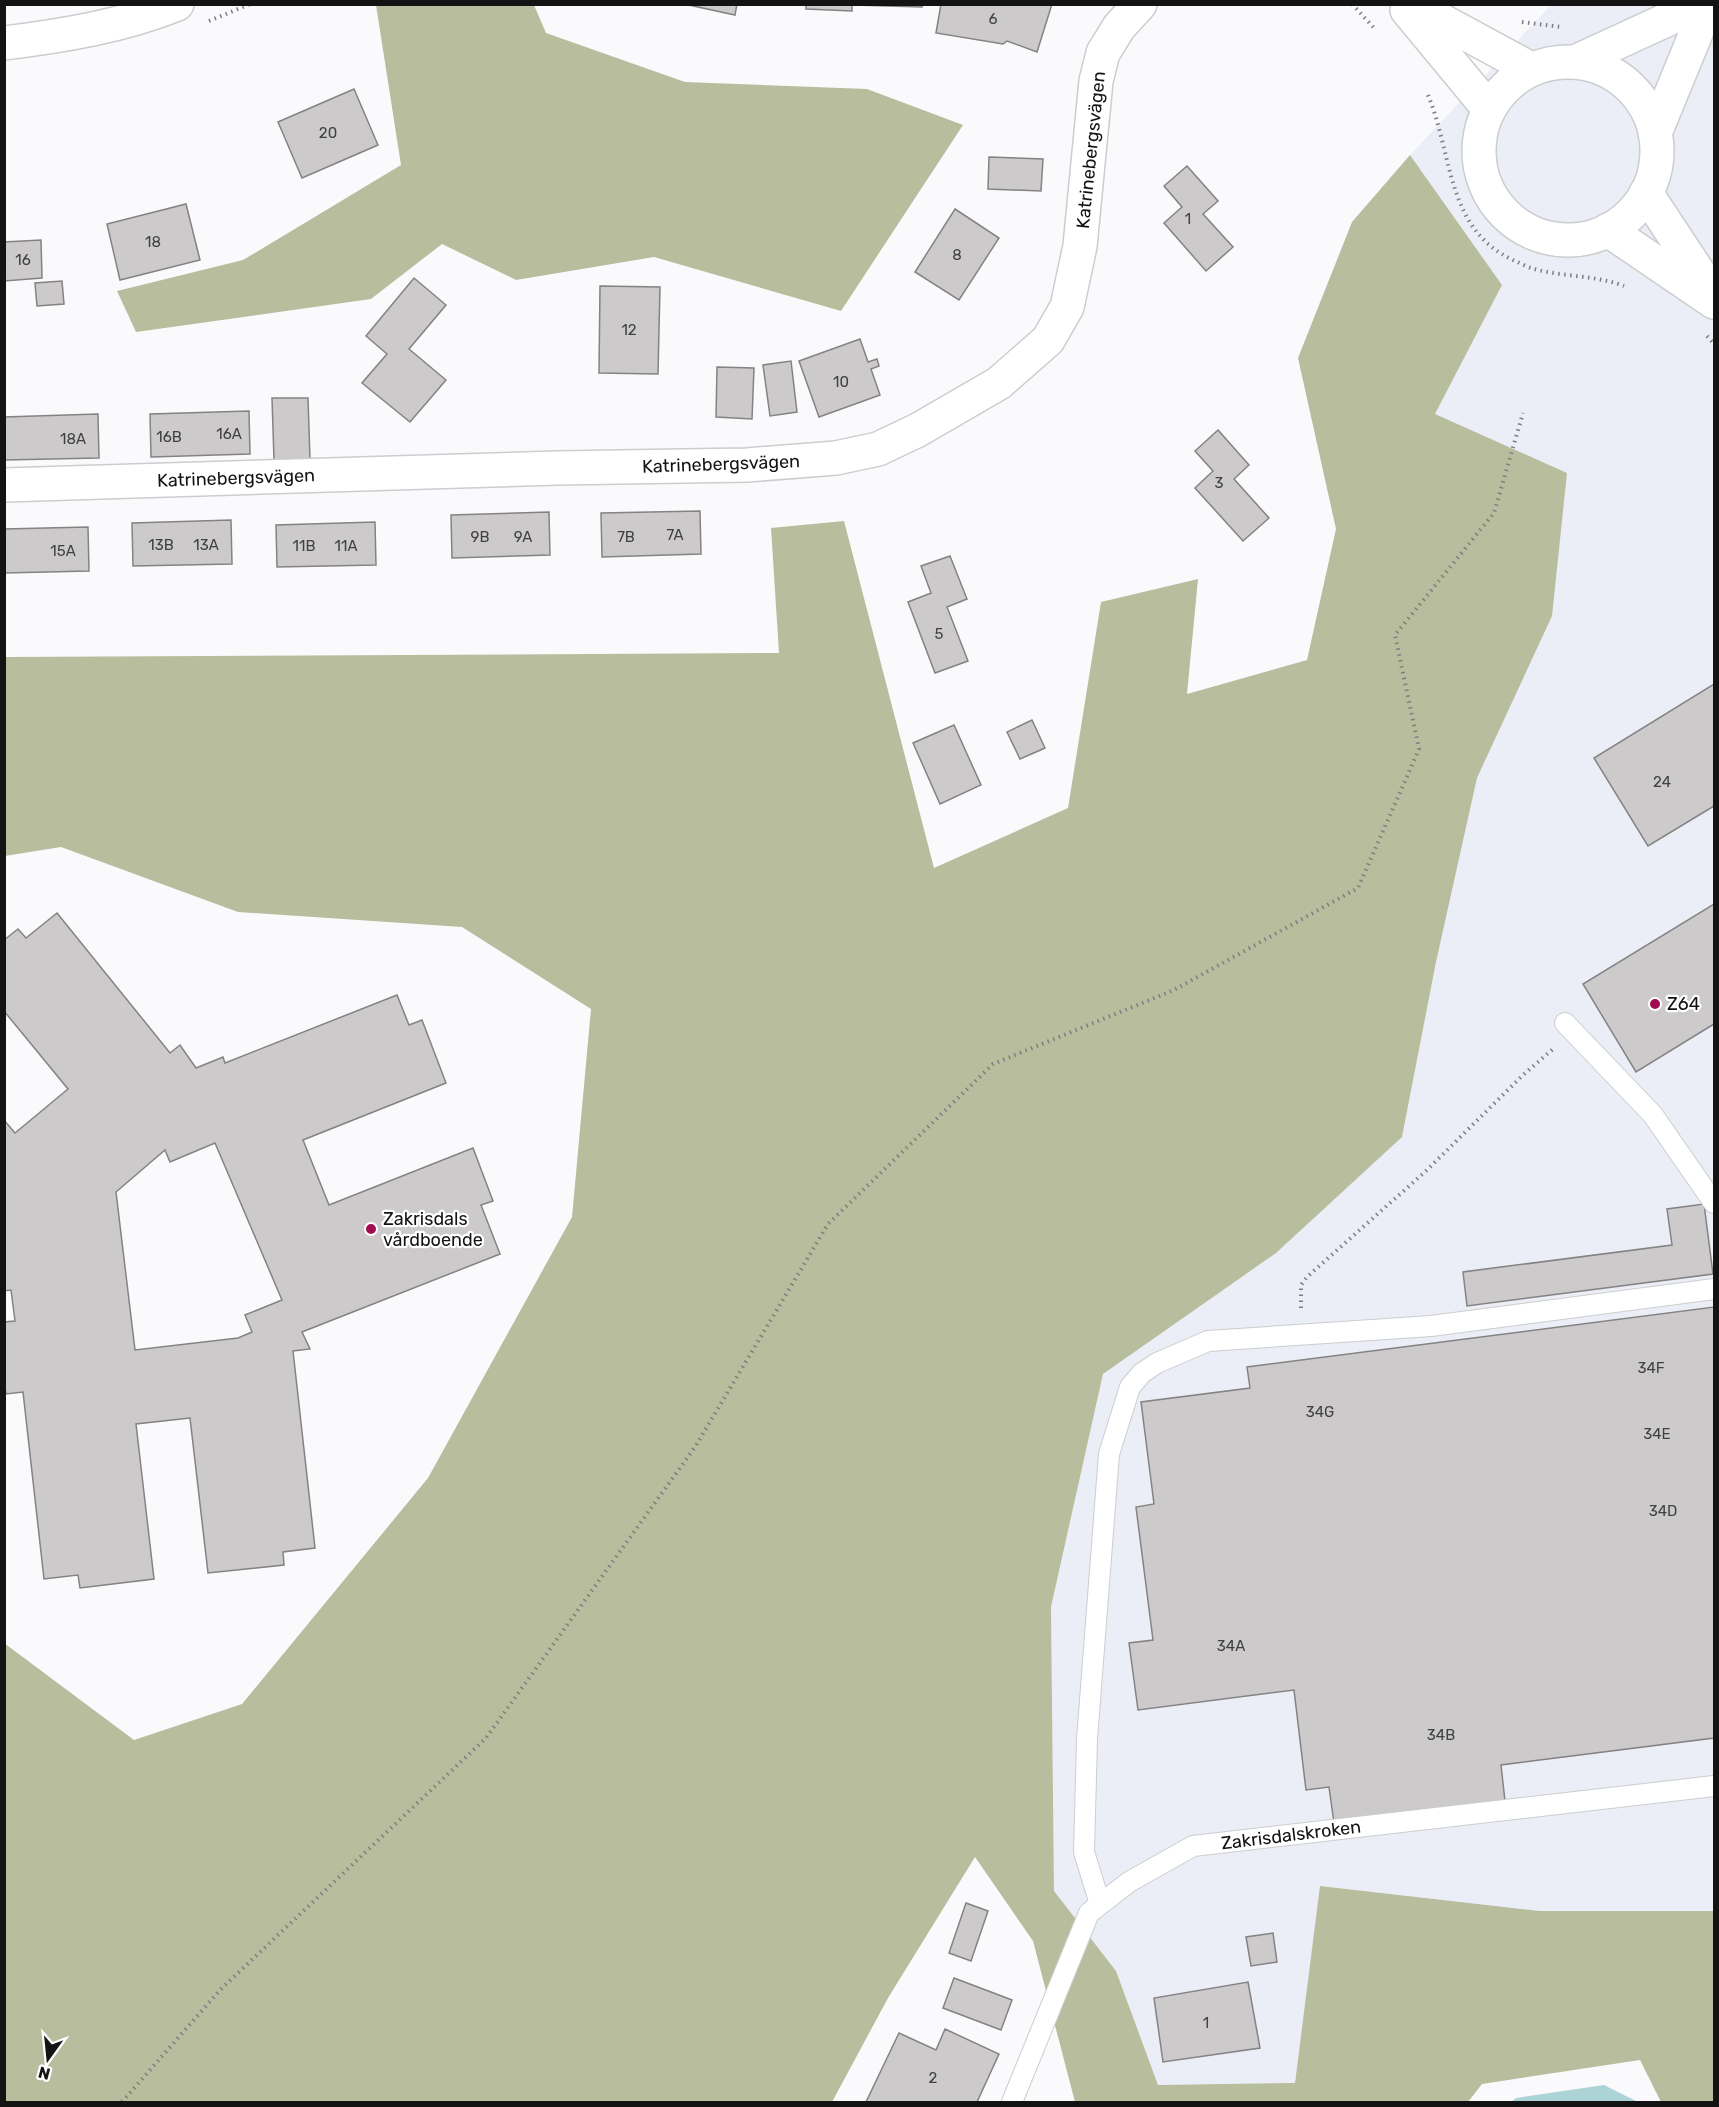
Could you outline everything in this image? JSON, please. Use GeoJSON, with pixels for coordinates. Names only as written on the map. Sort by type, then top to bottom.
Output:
{"type":"FeatureCollection","features":[{"type":"Feature","properties":{"kind":"street"},"geometry":{"type":"LineString","coordinates":[[4,43],[41,39],[147,16],[177,4]]}},
{"type":"Feature","properties":{"kind":"street","name":"Katrinebergsvägen"},"geometry":{"type":"LineString","coordinates":[[4,485],[523,469],[747,465],[836,458],[878,449],[918,430],[999,383],[1048,340],[1067,307],[1080,246],[1095,81],[1103,53],[1119,27],[1140,4]]}},
{"type":"Feature","properties":{"kind":"street"},"geometry":{"type":"LineString","coordinates":[[1402,4],[1489,109]]}},
{"type":"Feature","properties":{"kind":"street"},"geometry":{"type":"LineString","coordinates":[[1411,4],[1531,69]]}},
{"type":"Feature","properties":{"kind":"street"},"geometry":{"type":"LineString","coordinates":[[1575,62],[1701,4]]}},
{"type":"Feature","properties":{"kind":"street"},"geometry":{"type":"LineString","coordinates":[[1655,133],[1707,4]]}},
{"type":"Feature","properties":{"kind":"street"},"geometry":{"type":"LineString","coordinates":[[1575,62],[1603,69],[1627,84],[1645,106],[1655,133],[1656,164],[1646,193],[1636,208],[1623,221],[1608,230],[1584,238],[1559,239],[1535,234],[1513,221],[1496,203],[1484,181],[1479,156],[1480,132],[1489,109],[1500,92],[1531,69],[1552,63],[1575,62]]}},
{"type":"Feature","properties":{"kind":"street"},"geometry":{"type":"LineString","coordinates":[[1646,193],[1714,297]]}},
{"type":"Feature","properties":{"kind":"street"},"geometry":{"type":"LineString","coordinates":[[1608,230],[1708,317]]}},
{"type":"Feature","properties":{"kind":"lane"},"geometry":{"type":"LineString","coordinates":[[1569,1027],[1653,1115],[1714,1203]]}},
{"type":"Feature","properties":{"kind":"lane"},"geometry":{"type":"LineString","coordinates":[[1100,1904],[1084,1852],[1087,1739],[1109,1454],[1130,1387],[1143,1373],[1157,1363],[1208,1341],[1431,1326],[1714,1289]]}},
{"type":"Feature","properties":{"kind":"lane","name":"Zakrisdalskroken"},"geometry":{"type":"LineString","coordinates":[[1012,2103],[1089,1913],[1129,1882],[1193,1846],[1714,1786]]}},
{"type":"Feature","properties":{"kind":"path"},"geometry":{"type":"LineString","coordinates":[[1352,4],[1378,33]]}},
{"type":"Feature","properties":{"kind":"path"},"geometry":{"type":"LineString","coordinates":[[1427,91],[1442,134],[1459,204],[1467,219],[1491,247],[1533,269],[1600,278],[1627,288]]}},
{"type":"Feature","properties":{"kind":"path"},"geometry":{"type":"LineString","coordinates":[[1708,317],[1714,344]]}},
{"type":"Feature","properties":{"kind":"path"},"geometry":{"type":"LineString","coordinates":[[122,2103],[220,1990],[486,1738],[695,1447],[828,1224],[993,1064],[1174,990],[1358,888],[1419,748],[1395,635],[1494,513],[1523,413]]}},
{"type":"Feature","properties":{"kind":"path"},"geometry":{"type":"LineString","coordinates":[[1299,1334],[1301,1285],[1307,1277],[1427,1170],[1569,1027]]}},
{"type":"Feature","properties":{"kind":"shaded area"},"geometry":{"type":"Polygon","coordinates":[[[1551,5],[1714,5],[1714,1911],[1540,1911],[1321,1886],[1295,2083],[1158,2085],[1116,1971],[1054,1891],[1051,1607],[1103,1374],[1402,1137],[1436,962],[1477,778],[1552,616],[1435,414],[1502,285],[1410,155],[1551,5]]]}},
{"type":"Feature","properties":{"kind":"green space"},"geometry":{"type":"Polygon","coordinates":[[[376,5],[534,5],[546,33],[685,82],[867,89],[963,125],[841,311],[654,257],[516,280],[442,244],[371,299],[136,332],[117,291],[243,260],[401,165],[376,5]]]}},
{"type":"Feature","properties":{"kind":"green space"},"geometry":{"type":"Polygon","coordinates":[[[1410,155],[1502,285],[1435,414],[1567,473],[1552,616],[1477,778],[1436,962],[1402,1137],[1276,1253],[1103,1374],[1051,1607],[1054,1891],[1116,1971],[1158,2085],[1295,2083],[1320,1886],[1540,1911],[1714,1911],[1714,2102],[1661,2102],[1640,2060],[1482,2084],[1468,2102],[1075,2102],[1033,1941],[975,1857],[888,1998],[832,2102],[5,2102],[4,1643],[134,1740],[242,1704],[428,1478],[572,1217],[591,1009],[462,927],[238,912],[61,847],[5,856],[5,657],[779,653],[771,528],[844,521],[934,868],[1068,808],[1101,602],[1198,579],[1187,694],[1307,660],[1336,529],[1298,358],[1352,222],[1410,155]]]}},
{"type":"Feature","properties":{"kind":"water"},"geometry":{"type":"Polygon","coordinates":[[[1604,2085],[1638,2102],[1511,2102],[1516,2098],[1604,2085]]]}},
{"type":"Feature","properties":{"kind":"building"},"geometry":{"type":"Polygon","coordinates":[[[684,4],[737,4],[735,15],[684,4]]]}},
{"type":"Feature","properties":{"kind":"building"},"geometry":{"type":"Polygon","coordinates":[[[806,4],[922,4],[922,7],[852,5],[852,11],[806,9],[806,4]]]}},
{"type":"Feature","properties":{"kind":"building"},"geometry":{"type":"Polygon","coordinates":[[[941,4],[1052,4],[1037,52],[1007,41],[1003,44],[936,33],[941,4]]]}},
{"type":"Feature","properties":{"kind":"building"},"geometry":{"type":"Polygon","coordinates":[[[354,89],[378,145],[302,178],[278,122],[354,89]]]}},
{"type":"Feature","properties":{"kind":"building"},"geometry":{"type":"Polygon","coordinates":[[[989,157],[1043,159],[1041,191],[988,189],[989,157]]]}},
{"type":"Feature","properties":{"kind":"building"},"geometry":{"type":"Polygon","coordinates":[[[1187,166],[1218,201],[1203,214],[1233,247],[1206,271],[1164,223],[1182,207],[1164,186],[1187,166]]]}},
{"type":"Feature","properties":{"kind":"building"},"geometry":{"type":"Polygon","coordinates":[[[186,204],[200,260],[120,280],[107,224],[186,204]]]}},
{"type":"Feature","properties":{"kind":"building"},"geometry":{"type":"Polygon","coordinates":[[[955,209],[999,238],[959,300],[915,272],[955,209]]]}},
{"type":"Feature","properties":{"kind":"building"},"geometry":{"type":"Polygon","coordinates":[[[41,240],[42,278],[4,281],[4,242],[41,240]]]}},
{"type":"Feature","properties":{"kind":"building"},"geometry":{"type":"Polygon","coordinates":[[[414,278],[446,305],[409,349],[446,380],[410,422],[362,383],[387,354],[366,336],[414,278]]]}},
{"type":"Feature","properties":{"kind":"building"},"geometry":{"type":"Polygon","coordinates":[[[62,281],[64,304],[37,306],[35,283],[62,281]]]}},
{"type":"Feature","properties":{"kind":"building"},"geometry":{"type":"Polygon","coordinates":[[[600,286],[660,287],[658,374],[599,373],[600,286]]]}},
{"type":"Feature","properties":{"kind":"building"},"geometry":{"type":"Polygon","coordinates":[[[860,339],[868,362],[877,359],[879,366],[871,369],[880,395],[819,417],[799,361],[860,339]]]}},
{"type":"Feature","properties":{"kind":"building"},"geometry":{"type":"Polygon","coordinates":[[[791,361],[797,412],[770,416],[763,365],[791,361]]]}},
{"type":"Feature","properties":{"kind":"building"},"geometry":{"type":"Polygon","coordinates":[[[717,367],[754,368],[752,419],[716,417],[717,367]]]}},
{"type":"Feature","properties":{"kind":"building"},"geometry":{"type":"Polygon","coordinates":[[[272,398],[308,398],[310,459],[274,460],[272,398]]]}},
{"type":"Feature","properties":{"kind":"building"},"geometry":{"type":"Polygon","coordinates":[[[249,411],[250,454],[151,457],[150,414],[249,411]]]}},
{"type":"Feature","properties":{"kind":"building"},"geometry":{"type":"Polygon","coordinates":[[[98,414],[99,458],[4,460],[4,417],[98,414]]]}},
{"type":"Feature","properties":{"kind":"building"},"geometry":{"type":"Polygon","coordinates":[[[1218,430],[1249,465],[1234,479],[1269,518],[1243,541],[1195,488],[1213,471],[1195,451],[1218,430]]]}},
{"type":"Feature","properties":{"kind":"building"},"geometry":{"type":"Polygon","coordinates":[[[700,511],[701,554],[602,557],[601,513],[700,511]]]}},
{"type":"Feature","properties":{"kind":"building"},"geometry":{"type":"Polygon","coordinates":[[[549,512],[550,555],[452,558],[451,515],[549,512]]]}},
{"type":"Feature","properties":{"kind":"building"},"geometry":{"type":"Polygon","coordinates":[[[231,520],[232,564],[133,566],[132,523],[231,520]]]}},
{"type":"Feature","properties":{"kind":"building"},"geometry":{"type":"Polygon","coordinates":[[[375,522],[376,565],[277,567],[276,525],[375,522]]]}},
{"type":"Feature","properties":{"kind":"building"},"geometry":{"type":"Polygon","coordinates":[[[88,527],[89,571],[4,573],[4,529],[88,527]]]}},
{"type":"Feature","properties":{"kind":"building"},"geometry":{"type":"Polygon","coordinates":[[[950,556],[967,599],[947,607],[968,661],[935,673],[908,602],[931,593],[921,566],[950,556]]]}},
{"type":"Feature","properties":{"kind":"building"},"geometry":{"type":"Polygon","coordinates":[[[1714,684],[1714,806],[1648,846],[1594,758],[1714,684]]]}},
{"type":"Feature","properties":{"kind":"building"},"geometry":{"type":"Polygon","coordinates":[[[1032,720],[1045,748],[1020,759],[1007,732],[1032,720]]]}},
{"type":"Feature","properties":{"kind":"building"},"geometry":{"type":"Polygon","coordinates":[[[954,725],[981,785],[940,804],[913,743],[954,725]]]}},
{"type":"Feature","properties":{"kind":"building","name":"Z64"},"geometry":{"type":"Polygon","coordinates":[[[1714,904],[1714,1024],[1636,1072],[1583,984],[1714,904]]]}},
{"type":"Feature","properties":{"kind":"building","name":"Zakrisdals vårdboende"},"geometry":{"type":"Polygon","coordinates":[[[57,913],[170,1053],[180,1045],[196,1068],[223,1057],[225,1063],[397,995],[409,1025],[422,1020],[446,1083],[303,1140],[329,1205],[473,1148],[493,1201],[481,1205],[500,1254],[302,1332],[310,1349],[293,1351],[315,1548],[283,1552],[284,1565],[208,1573],[190,1418],[136,1424],[154,1579],[80,1588],[78,1575],[44,1579],[23,1392],[6,1394],[4,1382],[4,1322],[15,1321],[11,1290],[4,1291],[4,1120],[15,1133],[68,1089],[4,1011],[4,940],[18,929],[26,938],[57,913]],[[215,1143],[170,1162],[165,1150],[116,1192],[135,1350],[238,1338],[252,1332],[245,1315],[282,1300],[215,1143]]]}},
{"type":"Feature","properties":{"kind":"building"},"geometry":{"type":"Polygon","coordinates":[[[1704,1204],[1713,1274],[1467,1306],[1463,1272],[1672,1245],[1667,1209],[1704,1204]]]}},
{"type":"Feature","properties":{"kind":"building"},"geometry":{"type":"Polygon","coordinates":[[[1714,1307],[1714,1738],[1501,1765],[1505,1801],[1334,1823],[1329,1787],[1306,1790],[1294,1690],[1138,1710],[1129,1643],[1153,1640],[1136,1507],[1154,1504],[1141,1402],[1250,1388],[1247,1367],[1714,1307]]]}},
{"type":"Feature","properties":{"kind":"building"},"geometry":{"type":"Polygon","coordinates":[[[966,1903],[988,1911],[971,1961],[949,1953],[966,1903]]]}},
{"type":"Feature","properties":{"kind":"building"},"geometry":{"type":"Polygon","coordinates":[[[1273,1933],[1277,1962],[1251,1966],[1246,1937],[1273,1933]]]}},
{"type":"Feature","properties":{"kind":"building"},"geometry":{"type":"Polygon","coordinates":[[[954,1978],[1012,2000],[1001,2030],[943,2008],[954,1978]]]}},
{"type":"Feature","properties":{"kind":"building"},"geometry":{"type":"Polygon","coordinates":[[[1248,1982],[1260,2048],[1163,2062],[1154,1998],[1248,1982]]]}},
{"type":"Feature","properties":{"kind":"building"},"geometry":{"type":"Polygon","coordinates":[[[945,2029],[999,2054],[977,2102],[866,2102],[899,2033],[936,2050],[945,2029]]]}},
{"type":"Feature","properties":{"kind":"place","name":"Z64"},"geometry":{"type":"Point","coordinates":[1655,1004]}},
{"type":"Feature","properties":{"kind":"place","name":"Zakrisdals vårdboende"},"geometry":{"type":"Point","coordinates":[371,1229]}}]}
